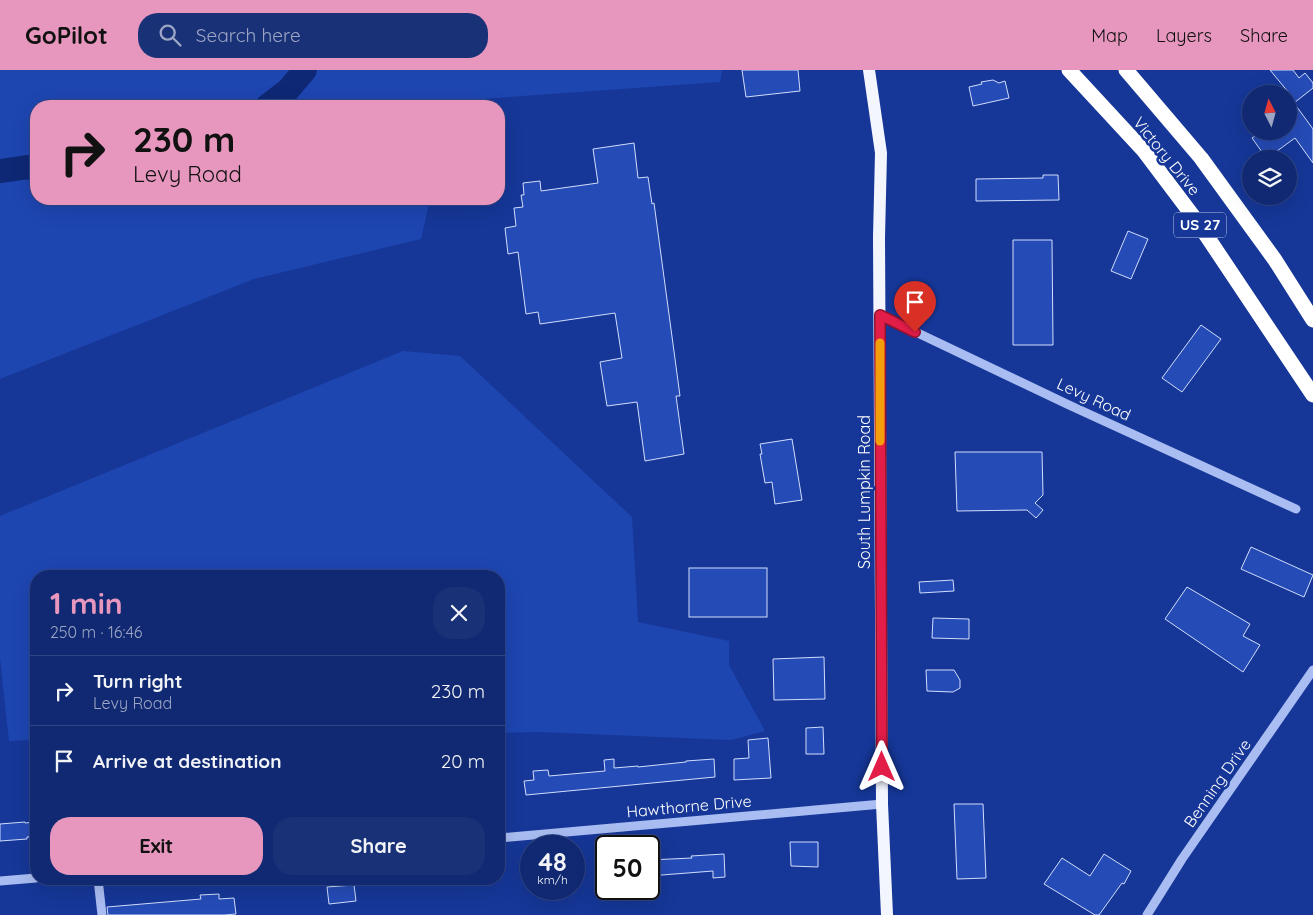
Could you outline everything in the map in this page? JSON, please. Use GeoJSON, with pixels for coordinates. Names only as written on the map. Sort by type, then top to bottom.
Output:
{"type":"FeatureCollection","features":[{"type":"Feature","properties":{"kind":"highway","name":"Victory Drive"},"geometry":{"type":"LineString","coordinates":[[1069,70],[1144,151],[1196,220],[1313,395]]}},
{"type":"Feature","properties":{"kind":"highway","name":"Victory Drive"},"geometry":{"type":"LineString","coordinates":[[1126,70],[1201,158],[1275,260],[1313,320]]}},
{"type":"Feature","properties":{"kind":"main road","name":"South Lumpkin Road"},"geometry":{"type":"LineString","coordinates":[[869,70],[881,153],[879,237],[882,804],[887,915]]}},
{"type":"Feature","properties":{"kind":"street","name":"Levy Road"},"geometry":{"type":"LineString","coordinates":[[880,315],[1069,405],[1296,509]]}},
{"type":"Feature","properties":{"kind":"street","name":"Benning Drive"},"geometry":{"type":"LineString","coordinates":[[1147,915],[1182,859],[1313,670]]}},
{"type":"Feature","properties":{"kind":"street","name":"Hawthorne Drive"},"geometry":{"type":"LineString","coordinates":[[505,837],[882,804]]}},
{"type":"Feature","properties":{"kind":"street"},"geometry":{"type":"LineString","coordinates":[[0,881],[30,878]]}},
{"type":"Feature","properties":{"kind":"street"},"geometry":{"type":"LineString","coordinates":[[99,885],[102,915]]}},
{"type":"Feature","properties":{"kind":"shaded area"},"geometry":{"type":"Polygon","coordinates":[[[0,70],[722,70],[720,82],[466,100],[30,100],[30,205],[429,205],[421,239],[254,279],[0,379],[0,70]]]}},
{"type":"Feature","properties":{"kind":"shaded area"},"geometry":{"type":"Polygon","coordinates":[[[403,351],[460,356],[632,517],[638,622],[729,641],[729,665],[765,731],[731,740],[540,732],[505,733],[505,570],[30,570],[30,740],[9,741],[0,658],[0,516],[403,351]]]}},
{"type":"Feature","properties":{"kind":"building"},"geometry":{"type":"Polygon","coordinates":[[[742,70],[798,70],[800,91],[746,97],[742,70]]]}},
{"type":"Feature","properties":{"kind":"building"},"geometry":{"type":"Polygon","coordinates":[[[1270,70],[1293,70],[1299,78],[1305,73],[1313,83],[1313,88],[1298,100],[1298,85],[1282,85],[1270,70]]]}},
{"type":"Feature","properties":{"kind":"building"},"geometry":{"type":"Polygon","coordinates":[[[993,80],[999,83],[1005,81],[1009,98],[973,106],[969,87],[993,80]]]}},
{"type":"Feature","properties":{"kind":"building"},"geometry":{"type":"Polygon","coordinates":[[[1298,108],[1313,129],[1313,163],[1296,140],[1298,140],[1298,108]]]}},
{"type":"Feature","properties":{"kind":"building"},"geometry":{"type":"Polygon","coordinates":[[[1253,140],[1292,140],[1278,150],[1261,150],[1253,140]]]}},
{"type":"Feature","properties":{"kind":"building"},"geometry":{"type":"Polygon","coordinates":[[[634,143],[638,178],[648,177],[652,204],[654,203],[680,396],[676,396],[684,454],[645,461],[637,402],[607,406],[600,362],[622,358],[615,313],[540,324],[538,312],[526,314],[518,252],[508,254],[505,228],[516,226],[514,208],[523,207],[521,195],[524,195],[523,183],[540,181],[541,191],[598,183],[593,149],[634,143]]]}},
{"type":"Feature","properties":{"kind":"building"},"geometry":{"type":"Polygon","coordinates":[[[1043,175],[1058,175],[1059,200],[976,201],[976,179],[1043,178],[1043,175]]]}},
{"type":"Feature","properties":{"kind":"building"},"geometry":{"type":"Polygon","coordinates":[[[1128,231],[1148,239],[1131,279],[1111,271],[1128,231]]]}},
{"type":"Feature","properties":{"kind":"building"},"geometry":{"type":"Polygon","coordinates":[[[1013,240],[1052,240],[1053,345],[1013,345],[1013,240]]]}},
{"type":"Feature","properties":{"kind":"building"},"geometry":{"type":"Polygon","coordinates":[[[1201,325],[1221,339],[1182,392],[1162,378],[1201,325]]]}},
{"type":"Feature","properties":{"kind":"building"},"geometry":{"type":"Polygon","coordinates":[[[792,439],[802,500],[775,504],[772,482],[765,483],[760,444],[792,439]]]}},
{"type":"Feature","properties":{"kind":"building"},"geometry":{"type":"Polygon","coordinates":[[[955,452],[1042,452],[1043,495],[1035,503],[1043,510],[1036,518],[1027,510],[957,511],[955,452]]]}},
{"type":"Feature","properties":{"kind":"building"},"geometry":{"type":"Polygon","coordinates":[[[1251,547],[1313,575],[1304,597],[1241,569],[1251,547]]]}},
{"type":"Feature","properties":{"kind":"building"},"geometry":{"type":"Polygon","coordinates":[[[689,568],[767,568],[767,617],[689,617],[689,568]]]}},
{"type":"Feature","properties":{"kind":"building"},"geometry":{"type":"Polygon","coordinates":[[[953,580],[954,591],[920,593],[919,582],[953,580]]]}},
{"type":"Feature","properties":{"kind":"building"},"geometry":{"type":"Polygon","coordinates":[[[1187,587],[1250,624],[1243,636],[1260,645],[1243,672],[1165,619],[1187,587]]]}},
{"type":"Feature","properties":{"kind":"building"},"geometry":{"type":"Polygon","coordinates":[[[933,618],[969,619],[969,639],[932,638],[933,618]]]}},
{"type":"Feature","properties":{"kind":"building"},"geometry":{"type":"Polygon","coordinates":[[[824,657],[825,699],[774,700],[773,659],[824,657]]]}},
{"type":"Feature","properties":{"kind":"building"},"geometry":{"type":"Polygon","coordinates":[[[926,670],[954,670],[960,680],[960,688],[953,692],[927,691],[926,670]]]}},
{"type":"Feature","properties":{"kind":"building"},"geometry":{"type":"Polygon","coordinates":[[[823,727],[824,754],[806,754],[806,728],[823,727]]]}},
{"type":"Feature","properties":{"kind":"building"},"geometry":{"type":"Polygon","coordinates":[[[768,738],[771,778],[734,780],[734,759],[749,758],[748,740],[768,738]]]}},
{"type":"Feature","properties":{"kind":"building"},"geometry":{"type":"Polygon","coordinates":[[[614,759],[614,768],[714,759],[715,777],[526,795],[524,781],[534,780],[533,771],[548,770],[549,776],[605,771],[604,760],[614,759]]]}},
{"type":"Feature","properties":{"kind":"building"},"geometry":{"type":"Polygon","coordinates":[[[954,804],[983,804],[986,878],[957,879],[954,804]]]}},
{"type":"Feature","properties":{"kind":"building"},"geometry":{"type":"Polygon","coordinates":[[[30,823],[30,837],[27,837],[27,839],[0,841],[0,824],[30,823]]]}},
{"type":"Feature","properties":{"kind":"building"},"geometry":{"type":"Polygon","coordinates":[[[790,842],[818,842],[818,867],[791,866],[790,842]]]}},
{"type":"Feature","properties":{"kind":"building"},"geometry":{"type":"Polygon","coordinates":[[[724,854],[725,877],[713,878],[713,871],[660,875],[660,859],[692,858],[691,856],[724,854]]]}},
{"type":"Feature","properties":{"kind":"building"},"geometry":{"type":"Polygon","coordinates":[[[1104,854],[1131,871],[1124,884],[1122,883],[1099,915],[1095,915],[1044,884],[1062,858],[1090,876],[1104,854]]]}},
{"type":"Feature","properties":{"kind":"building"},"geometry":{"type":"Polygon","coordinates":[[[354,885],[356,901],[329,904],[327,887],[354,885]]]}},
{"type":"Feature","properties":{"kind":"building"},"geometry":{"type":"Polygon","coordinates":[[[219,894],[219,899],[234,898],[236,914],[108,915],[107,907],[201,899],[200,895],[219,894]]]}},
{"type":"Feature","properties":{"kind":"waterway"},"geometry":{"type":"LineString","coordinates":[[275,100],[288,90],[305,70]]}},
{"type":"Feature","properties":{"kind":"waterway"},"geometry":{"type":"LineString","coordinates":[[0,171],[30,168]]}},
{"type":"Feature","properties":{"kind":"slow traffic"},"geometry":{"type":"LineString","coordinates":[[880,343],[880,441]]}},
{"type":"Feature","properties":{"kind":"route"},"geometry":{"type":"LineString","coordinates":[[882,767],[880,315],[915,332]]}}]}
